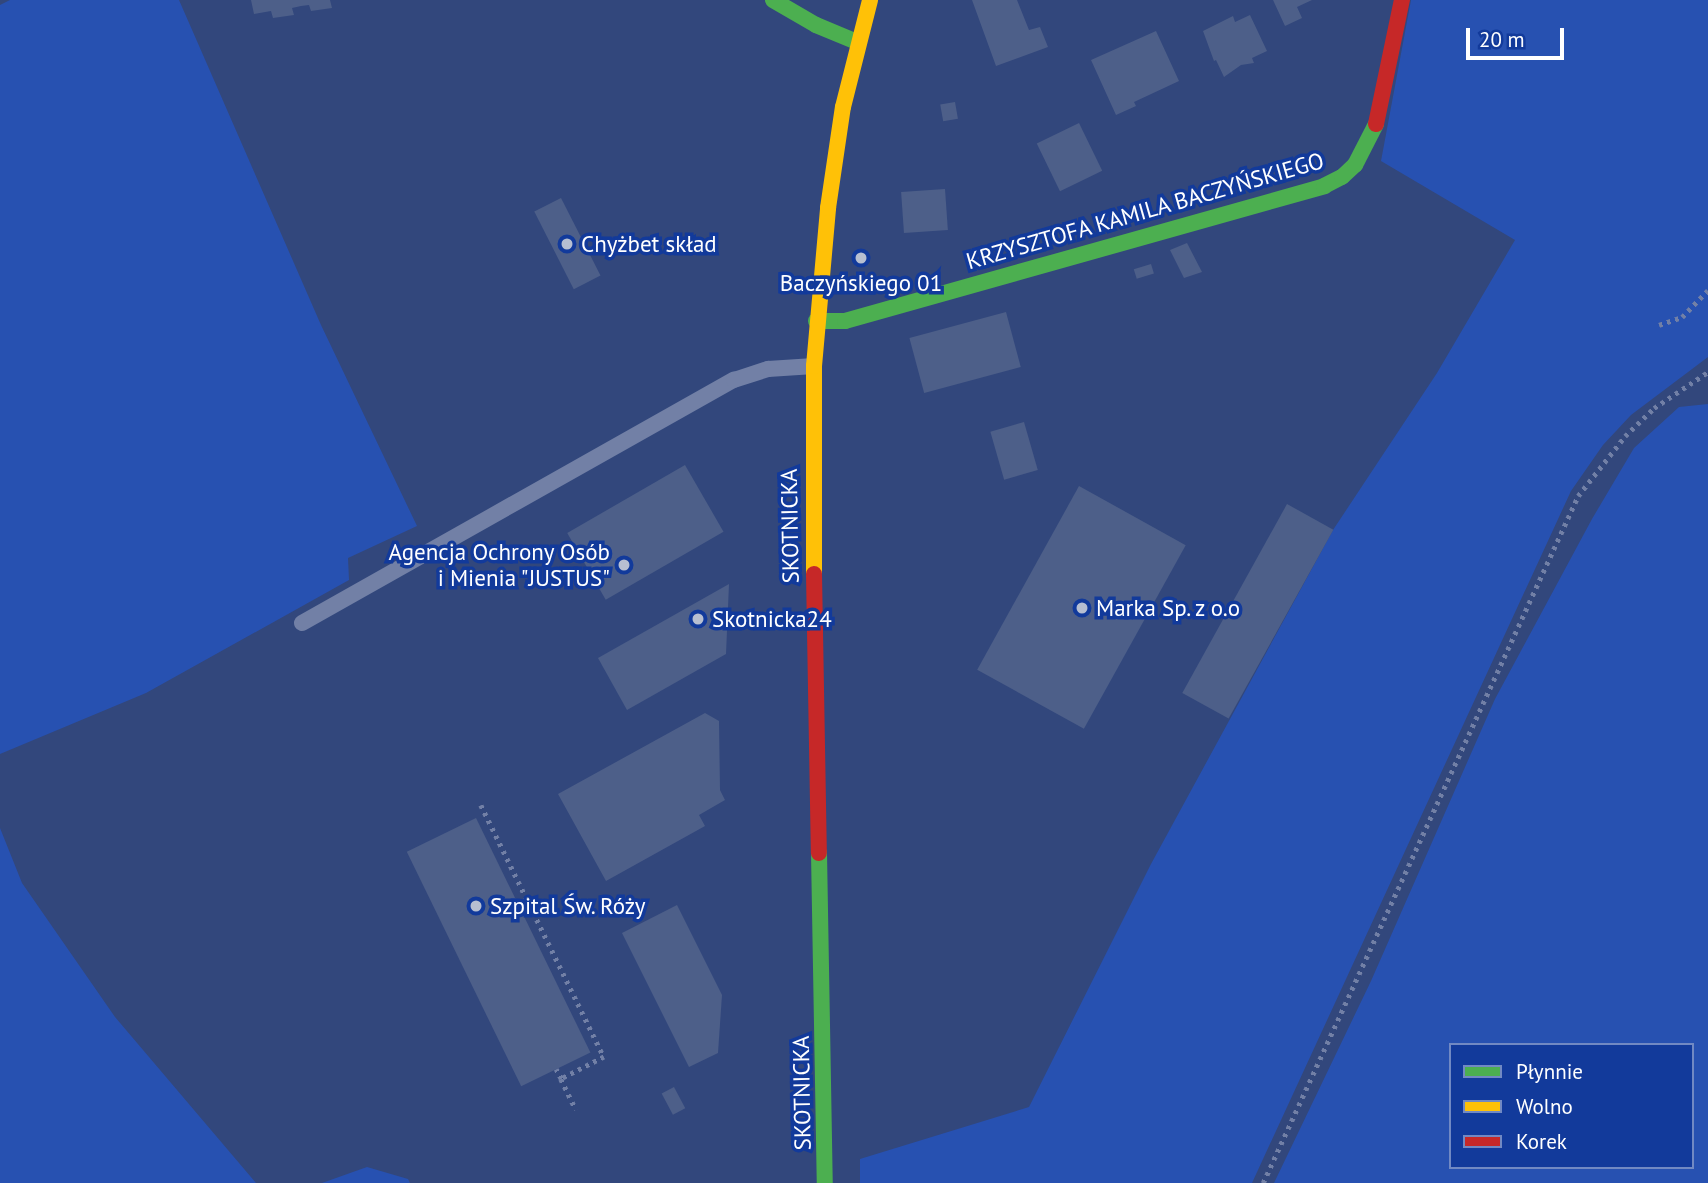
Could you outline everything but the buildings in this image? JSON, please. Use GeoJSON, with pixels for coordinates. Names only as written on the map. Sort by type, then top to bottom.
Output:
{"type":"FeatureCollection","features":[{"type":"Feature","properties":{"kind":"main road"},"geometry":{"type":"LineString","coordinates":[[773,0],[817,25],[857,42]]}},
{"type":"Feature","properties":{"kind":"main road","name":"SKOTNICKA"},"geometry":{"type":"LineString","coordinates":[[825,1183],[812,466],[814,366],[828,208],[857,42],[870,0]]}},
{"type":"Feature","properties":{"kind":"main road","name":"KRZYSZTOFA KAMILA BACZYŃSKIEGO"},"geometry":{"type":"LineString","coordinates":[[817,321],[859,317],[1324,186],[1342,177],[1355,165],[1376,125],[1402,0]]}},
{"type":"Feature","properties":{"kind":"lane"},"geometry":{"type":"LineString","coordinates":[[302,623],[734,380],[768,369],[814,366]]}},
{"type":"Feature","properties":{"kind":"path"},"geometry":{"type":"LineString","coordinates":[[1659,325],[1682,317],[1708,290]]}},
{"type":"Feature","properties":{"kind":"path"},"geometry":{"type":"LineString","coordinates":[[1263,1183],[1578,496],[1625,436],[1654,408],[1708,372]]}},
{"type":"Feature","properties":{"kind":"path"},"geometry":{"type":"LineString","coordinates":[[481,805],[604,1057],[561,1079]]}},
{"type":"Feature","properties":{"kind":"path"},"geometry":{"type":"LineString","coordinates":[[546,960],[554,956]]}},
{"type":"Feature","properties":{"kind":"path"},"geometry":{"type":"LineString","coordinates":[[556,1069],[576,1110]]}},
{"type":"Feature","properties":{"kind":"shaded area"},"geometry":{"type":"Polygon","coordinates":[[[10,0],[179,0],[321,325],[417,526],[348,558],[349,580],[146,693],[0,754],[0,5],[10,0]]]}},
{"type":"Feature","properties":{"kind":"shaded area"},"geometry":{"type":"Polygon","coordinates":[[[1411,0],[1708,0],[1708,357],[1631,415],[1603,445],[1571,491],[1252,1183],[860,1183],[860,1159],[1029,1107],[1151,864],[1333,530],[1437,373],[1515,240],[1381,161],[1411,0]]]}},
{"type":"Feature","properties":{"kind":"shaded area"},"geometry":{"type":"Polygon","coordinates":[[[1708,404],[1708,1183],[1274,1183],[1371,981],[1495,699],[1592,519],[1634,448],[1679,407],[1708,404]]]}},
{"type":"Feature","properties":{"kind":"shaded area"},"geometry":{"type":"Polygon","coordinates":[[[0,828],[22,883],[115,1017],[256,1183],[0,1183],[0,828]]]}},
{"type":"Feature","properties":{"kind":"shaded area"},"geometry":{"type":"Polygon","coordinates":[[[367,1167],[408,1179],[410,1183],[322,1183],[367,1167]]]}},
{"type":"Feature","properties":{"kind":"traffic: fast"},"geometry":{"type":"LineString","coordinates":[[773,0],[816,25],[857,42]]}},
{"type":"Feature","properties":{"kind":"traffic: fast"},"geometry":{"type":"LineString","coordinates":[[816,321],[845,321],[1324,186],[1342,177],[1355,165],[1376,124]]}},
{"type":"Feature","properties":{"kind":"traffic: fast"},"geometry":{"type":"LineString","coordinates":[[819,853],[825,1183]]}},
{"type":"Feature","properties":{"kind":"traffic: slow"},"geometry":{"type":"LineString","coordinates":[[814,574],[814,366],[828,208],[843,107],[870,0]]}},
{"type":"Feature","properties":{"kind":"traffic: jam"},"geometry":{"type":"LineString","coordinates":[[1376,124],[1402,0]]}},
{"type":"Feature","properties":{"kind":"traffic: jam"},"geometry":{"type":"LineString","coordinates":[[814,574],[819,853]]}},
{"type":"Feature","properties":{"kind":"place","name":"Chyżbet skład"},"geometry":{"type":"Point","coordinates":[567,244]}},
{"type":"Feature","properties":{"kind":"place","name":"Baczyńskiego 01"},"geometry":{"type":"Point","coordinates":[861,258]}},
{"type":"Feature","properties":{"kind":"place","name":"Agencja Ochrony Osób i Mienia \"JUSTUS\""},"geometry":{"type":"Point","coordinates":[624,565]}},
{"type":"Feature","properties":{"kind":"place","name":"Marka Sp. z o.o"},"geometry":{"type":"Point","coordinates":[1082,608]}},
{"type":"Feature","properties":{"kind":"place","name":"Skotnicka24"},"geometry":{"type":"Point","coordinates":[698,619]}},
{"type":"Feature","properties":{"kind":"place","name":"Szpital Św. Róży"},"geometry":{"type":"Point","coordinates":[476,906]}}]}
